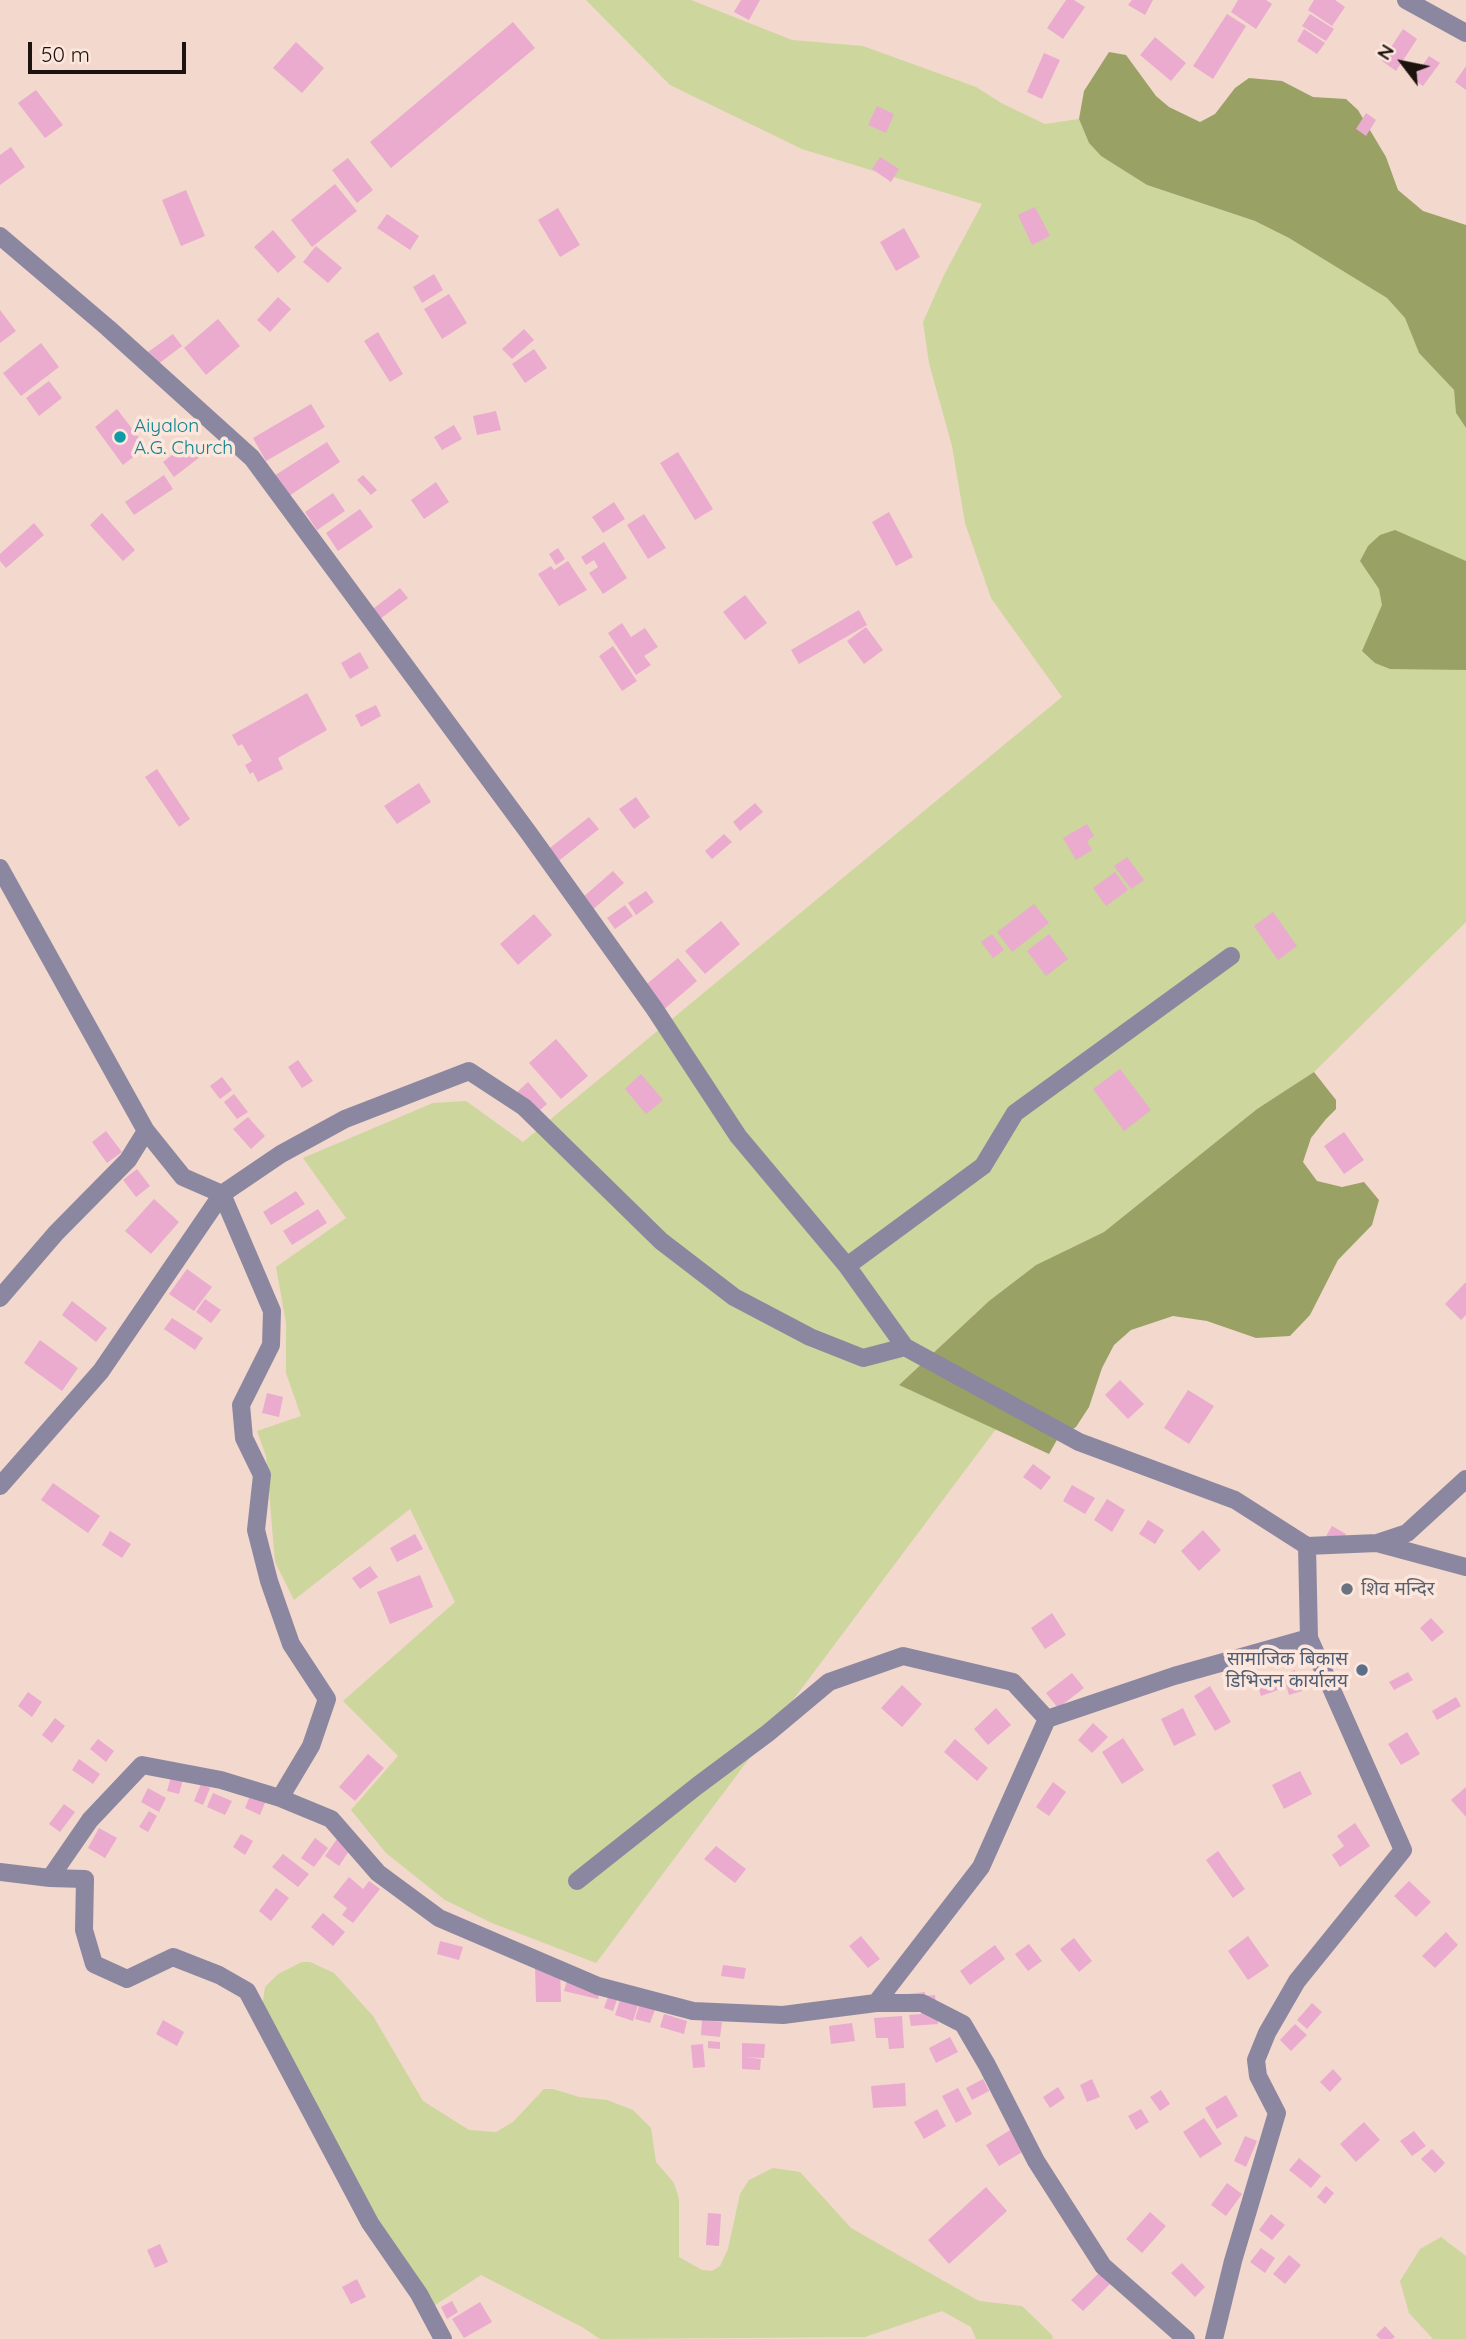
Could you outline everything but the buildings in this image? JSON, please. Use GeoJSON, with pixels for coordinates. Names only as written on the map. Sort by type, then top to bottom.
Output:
{"type":"FeatureCollection","features":[{"type":"Feature","properties":{"kind":"street"},"geometry":{"type":"LineString","coordinates":[[1406,0],[1466,33]]}},
{"type":"Feature","properties":{"kind":"street"},"geometry":{"type":"LineString","coordinates":[[0,236],[108,328],[252,458],[630,975],[738,1136],[847,1266],[905,1347],[1079,1442],[1235,1500],[1307,1546],[1377,1543],[1407,1533],[1466,1479]]}},
{"type":"Feature","properties":{"kind":"street"},"geometry":{"type":"LineString","coordinates":[[0,868],[146,1131],[183,1177],[222,1194],[272,1311],[271,1345],[241,1405],[244,1438],[262,1475],[256,1530],[269,1581],[291,1644],[327,1699],[311,1746],[280,1798]]}},
{"type":"Feature","properties":{"kind":"street"},"geometry":{"type":"LineString","coordinates":[[847,1266],[982,1166],[1015,1113],[1231,956]]}},
{"type":"Feature","properties":{"kind":"street"},"geometry":{"type":"LineString","coordinates":[[0,1486],[101,1371],[222,1194],[281,1154],[345,1119],[469,1071],[524,1107],[661,1241],[734,1297],[810,1337],[863,1358],[905,1347]]}},
{"type":"Feature","properties":{"kind":"street"},"geometry":{"type":"LineString","coordinates":[[0,1298],[56,1233],[128,1160],[146,1131]]}},
{"type":"Feature","properties":{"kind":"street"},"geometry":{"type":"LineString","coordinates":[[1377,1543],[1466,1567]]}},
{"type":"Feature","properties":{"kind":"street"},"geometry":{"type":"LineString","coordinates":[[1213,2339],[1277,2113],[1258,2077],[1256,2060],[1267,2033],[1297,1981],[1403,1850],[1309,1638],[1307,1546]]}},
{"type":"Feature","properties":{"kind":"street"},"geometry":{"type":"LineString","coordinates":[[876,2003],[981,1867],[1047,1719],[1174,1676],[1309,1638]]}},
{"type":"Feature","properties":{"kind":"street"},"geometry":{"type":"LineString","coordinates":[[577,1881],[768,1733],[829,1682],[903,1656],[1013,1682],[1047,1719]]}},
{"type":"Feature","properties":{"kind":"street"},"geometry":{"type":"LineString","coordinates":[[50,1878],[90,1821],[142,1765],[221,1780],[280,1798],[331,1819],[378,1873],[439,1918],[598,1986],[693,2011],[783,2015],[876,2003],[922,2003],[962,2024],[987,2065],[1036,2161],[1103,2266],[1186,2339]]}},
{"type":"Feature","properties":{"kind":"street"},"geometry":{"type":"LineString","coordinates":[[0,1872],[85,1879],[83,1930],[94,1964],[127,1979],[173,1957],[219,1975],[247,1991],[370,2223],[419,2294],[443,2339]]}},
{"type":"Feature","properties":{"kind":"green space"},"geometry":{"type":"Polygon","coordinates":[[[586,0],[691,0],[792,40],[863,46],[976,87],[1003,104],[1045,124],[1079,119],[1089,143],[1101,156],[1147,185],[1255,221],[1289,238],[1387,298],[1405,318],[1419,353],[1454,390],[1456,413],[1466,428],[1466,561],[1461,560],[1466,565],[1466,922],[1314,1072],[1257,1109],[1104,1232],[1036,1265],[989,1301],[899,1385],[996,1429],[596,1963],[492,1923],[445,1900],[386,1853],[351,1810],[398,1756],[343,1701],[455,1602],[410,1509],[294,1600],[275,1562],[266,1456],[257,1431],[301,1416],[286,1373],[286,1323],[276,1267],[346,1218],[303,1158],[433,1103],[466,1101],[523,1142],[1062,697],[991,598],[965,523],[952,446],[929,363],[923,322],[944,275],[982,204],[802,149],[670,85],[586,0]]]}},
{"type":"Feature","properties":{"kind":"green space"},"geometry":{"type":"Polygon","coordinates":[[[1109,52],[1126,55],[1156,96],[1169,107],[1200,122],[1215,114],[1235,88],[1249,78],[1282,81],[1313,97],[1346,99],[1358,110],[1386,157],[1398,190],[1423,211],[1466,225],[1466,428],[1456,413],[1454,390],[1419,353],[1405,318],[1387,298],[1289,238],[1255,221],[1147,185],[1101,156],[1089,143],[1079,119],[1084,91],[1109,52]]]}},
{"type":"Feature","properties":{"kind":"green space"},"geometry":{"type":"Polygon","coordinates":[[[1395,530],[1466,561],[1466,670],[1390,669],[1375,663],[1362,651],[1382,605],[1379,589],[1360,561],[1368,546],[1380,535],[1395,530]]]}},
{"type":"Feature","properties":{"kind":"green space"},"geometry":{"type":"Polygon","coordinates":[[[1314,1072],[1336,1100],[1336,1109],[1311,1138],[1303,1162],[1317,1181],[1342,1187],[1364,1182],[1379,1200],[1372,1225],[1338,1260],[1310,1315],[1290,1336],[1256,1338],[1207,1321],[1173,1316],[1131,1330],[1114,1345],[1102,1368],[1089,1407],[1076,1427],[1058,1438],[1049,1454],[899,1385],[989,1301],[1036,1265],[1104,1232],[1257,1109],[1314,1072]]]}},
{"type":"Feature","properties":{"kind":"green space"},"geometry":{"type":"Polygon","coordinates":[[[302,1962],[310,1962],[334,1973],[373,2016],[423,2101],[469,2130],[496,2132],[513,2122],[544,2089],[607,2100],[633,2110],[651,2128],[656,2162],[674,2183],[679,2199],[679,2257],[702,2270],[712,2271],[720,2266],[728,2249],[740,2194],[749,2180],[773,2168],[800,2172],[851,2228],[979,2301],[1022,2306],[1053,2339],[976,2339],[971,2327],[942,2311],[865,2337],[600,2339],[481,2275],[423,2313],[321,2142],[259,2031],[265,1987],[278,1974],[302,1962]]]}},
{"type":"Feature","properties":{"kind":"green space"},"geometry":{"type":"Polygon","coordinates":[[[1441,2237],[1466,2256],[1466,2339],[1433,2339],[1409,2313],[1400,2281],[1420,2249],[1441,2237]]]}},
{"type":"Feature","properties":{"kind":"place","name":"Aiyalon A.G. Church"},"geometry":{"type":"Point","coordinates":[120,437]}},
{"type":"Feature","properties":{"kind":"place","name":"शिव मन्दिर"},"geometry":{"type":"Point","coordinates":[1347,1589]}},
{"type":"Feature","properties":{"kind":"place","name":"सामाजिक बिकास डिभिजन कार्यालय"},"geometry":{"type":"Point","coordinates":[1362,1670]}}]}
